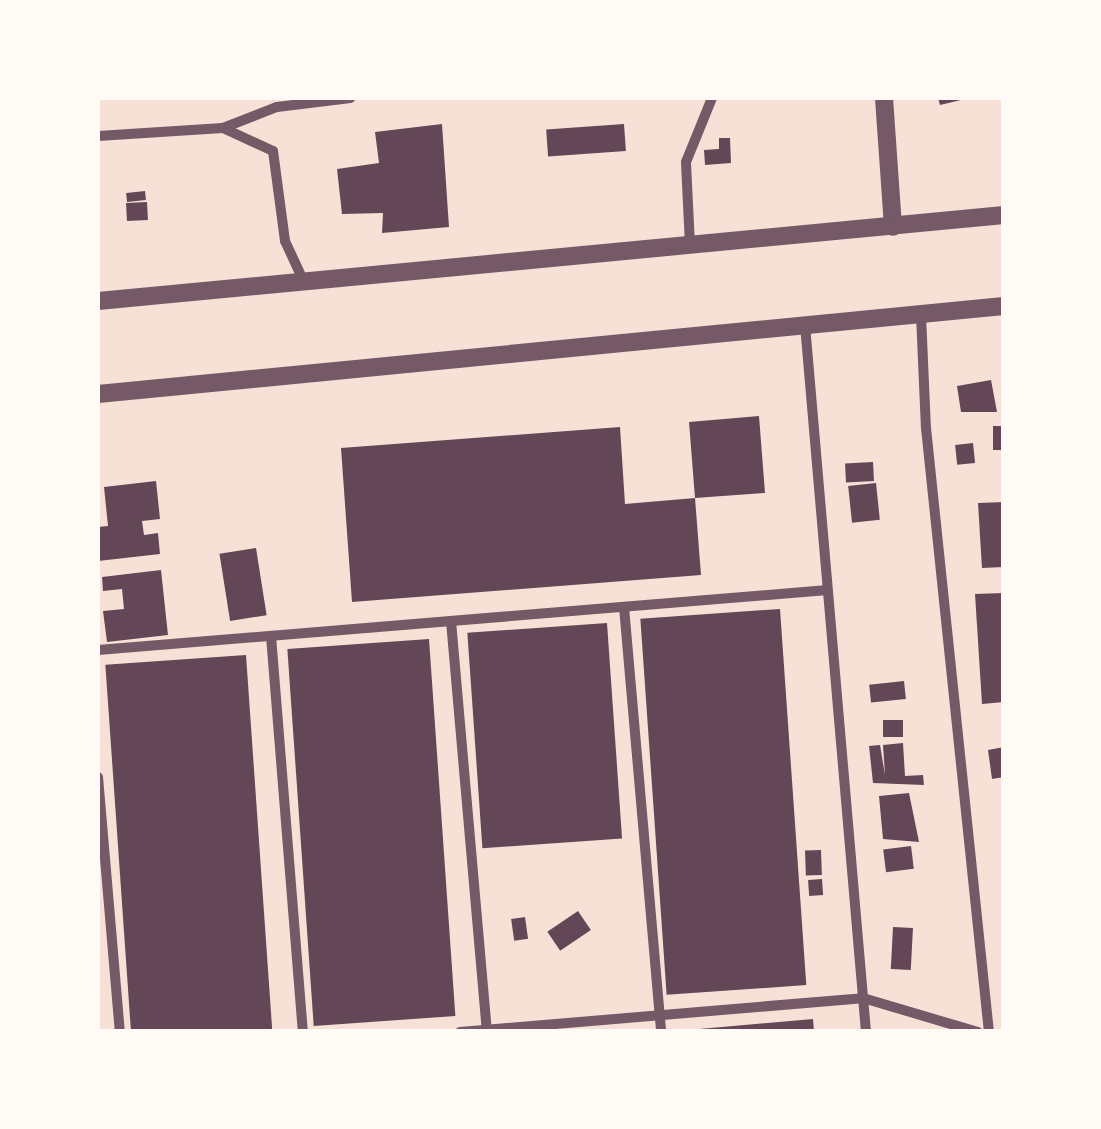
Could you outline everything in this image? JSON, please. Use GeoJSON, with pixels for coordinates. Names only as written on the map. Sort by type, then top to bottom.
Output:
{"type":"FeatureCollection","features":[{"type":"Feature","properties":{"kind":"street"},"geometry":{"type":"LineString","coordinates":[[98,136],[223,128],[276,106],[350,98]]}},
{"type":"Feature","properties":{"kind":"street"},"geometry":{"type":"LineString","coordinates":[[690,246],[686,162],[712,98]]}},
{"type":"Feature","properties":{"kind":"street"},"geometry":{"type":"LineString","coordinates":[[884,98],[893,226]]}},
{"type":"Feature","properties":{"kind":"street"},"geometry":{"type":"LineString","coordinates":[[223,128],[274,151],[284,242],[304,282]]}},
{"type":"Feature","properties":{"kind":"street"},"geometry":{"type":"LineString","coordinates":[[98,302],[1004,214]]}},
{"type":"Feature","properties":{"kind":"street"},"geometry":{"type":"LineString","coordinates":[[98,394],[1004,306]]}},
{"type":"Feature","properties":{"kind":"street"},"geometry":{"type":"LineString","coordinates":[[921,315],[926,428],[988,1032]]}},
{"type":"Feature","properties":{"kind":"street"},"geometry":{"type":"LineString","coordinates":[[805,325],[866,1032]]}},
{"type":"Feature","properties":{"kind":"street"},"geometry":{"type":"LineString","coordinates":[[98,650],[828,590]]}},
{"type":"Feature","properties":{"kind":"street"},"geometry":{"type":"LineString","coordinates":[[624,607],[661,1032]]}},
{"type":"Feature","properties":{"kind":"street"},"geometry":{"type":"LineString","coordinates":[[451,621],[486,1030]]}},
{"type":"Feature","properties":{"kind":"street"},"geometry":{"type":"LineString","coordinates":[[272,636],[303,1032]]}},
{"type":"Feature","properties":{"kind":"street"},"geometry":{"type":"LineString","coordinates":[[98,776],[120,1032]]}},
{"type":"Feature","properties":{"kind":"street"},"geometry":{"type":"LineString","coordinates":[[460,1032],[863,998],[978,1032]]}},
{"type":"Feature","properties":{"kind":"building"},"geometry":{"type":"Polygon","coordinates":[[[938,98],[965,98],[965,99],[940,105],[938,98]]]}},
{"type":"Feature","properties":{"kind":"building"},"geometry":{"type":"Polygon","coordinates":[[[442,124],[449,227],[382,233],[383,213],[342,214],[337,169],[379,163],[375,132],[442,124]]]}},
{"type":"Feature","properties":{"kind":"building"},"geometry":{"type":"Polygon","coordinates":[[[624,124],[626,151],[548,156],[546,129],[624,124]]]}},
{"type":"Feature","properties":{"kind":"building"},"geometry":{"type":"Polygon","coordinates":[[[719,138],[730,138],[731,163],[705,165],[704,150],[719,149],[719,138]]]}},
{"type":"Feature","properties":{"kind":"building"},"geometry":{"type":"Polygon","coordinates":[[[145,191],[146,200],[127,202],[126,193],[145,191]]]}},
{"type":"Feature","properties":{"kind":"building"},"geometry":{"type":"Polygon","coordinates":[[[147,202],[148,220],[127,221],[126,203],[147,202]]]}},
{"type":"Feature","properties":{"kind":"building"},"geometry":{"type":"Polygon","coordinates":[[[991,380],[997,412],[961,412],[957,386],[991,380]]]}},
{"type":"Feature","properties":{"kind":"building"},"geometry":{"type":"Polygon","coordinates":[[[759,416],[765,493],[695,498],[689,422],[759,416]]]}},
{"type":"Feature","properties":{"kind":"building"},"geometry":{"type":"Polygon","coordinates":[[[993,426],[1004,426],[1004,450],[993,450],[993,426]]]}},
{"type":"Feature","properties":{"kind":"building"},"geometry":{"type":"Polygon","coordinates":[[[620,427],[625,504],[695,498],[701,575],[352,602],[341,448],[620,427]]]}},
{"type":"Feature","properties":{"kind":"building"},"geometry":{"type":"Polygon","coordinates":[[[973,443],[975,463],[957,465],[955,445],[973,443]]]}},
{"type":"Feature","properties":{"kind":"building"},"geometry":{"type":"Polygon","coordinates":[[[873,462],[874,481],[846,482],[845,463],[873,462]]]}},
{"type":"Feature","properties":{"kind":"building"},"geometry":{"type":"Polygon","coordinates":[[[156,481],[160,519],[142,521],[144,535],[158,533],[160,554],[98,561],[98,527],[108,526],[104,487],[156,481]]]}},
{"type":"Feature","properties":{"kind":"building"},"geometry":{"type":"Polygon","coordinates":[[[876,483],[880,520],[852,523],[848,486],[876,483]]]}},
{"type":"Feature","properties":{"kind":"building"},"geometry":{"type":"Polygon","coordinates":[[[1004,502],[1004,567],[982,568],[978,503],[1004,502]]]}},
{"type":"Feature","properties":{"kind":"building"},"geometry":{"type":"Polygon","coordinates":[[[256,548],[267,615],[230,621],[219,554],[256,548]]]}},
{"type":"Feature","properties":{"kind":"building"},"geometry":{"type":"Polygon","coordinates":[[[161,570],[168,635],[107,642],[103,611],[124,609],[122,589],[103,591],[102,577],[161,570]]]}},
{"type":"Feature","properties":{"kind":"building"},"geometry":{"type":"Polygon","coordinates":[[[1004,593],[1004,702],[982,704],[975,594],[1004,593]]]}},
{"type":"Feature","properties":{"kind":"building"},"geometry":{"type":"Polygon","coordinates":[[[780,609],[806,985],[667,995],[640,619],[780,609]]]}},
{"type":"Feature","properties":{"kind":"building"},"geometry":{"type":"Polygon","coordinates":[[[607,623],[622,838],[482,848],[467,633],[607,623]]]}},
{"type":"Feature","properties":{"kind":"building"},"geometry":{"type":"Polygon","coordinates":[[[429,639],[455,1016],[314,1026],[287,649],[429,639]]]}},
{"type":"Feature","properties":{"kind":"building"},"geometry":{"type":"Polygon","coordinates":[[[246,655],[272,1032],[131,1032],[105,665],[246,655]]]}},
{"type":"Feature","properties":{"kind":"building"},"geometry":{"type":"Polygon","coordinates":[[[904,681],[906,699],[871,703],[869,685],[904,681]]]}},
{"type":"Feature","properties":{"kind":"building"},"geometry":{"type":"Polygon","coordinates":[[[883,720],[903,720],[903,737],[883,737],[883,720]]]}},
{"type":"Feature","properties":{"kind":"building"},"geometry":{"type":"Polygon","coordinates":[[[903,743],[905,776],[923,775],[924,785],[873,783],[869,746],[880,745],[885,775],[883,745],[903,743]]]}},
{"type":"Feature","properties":{"kind":"building"},"geometry":{"type":"Polygon","coordinates":[[[1004,747],[1004,777],[992,779],[988,750],[1004,747]]]}},
{"type":"Feature","properties":{"kind":"building"},"geometry":{"type":"Polygon","coordinates":[[[909,793],[919,842],[883,839],[879,796],[909,793]]]}},
{"type":"Feature","properties":{"kind":"building"},"geometry":{"type":"Polygon","coordinates":[[[911,846],[914,869],[886,872],[883,849],[911,846]]]}},
{"type":"Feature","properties":{"kind":"building"},"geometry":{"type":"Polygon","coordinates":[[[821,850],[822,875],[806,876],[805,851],[821,850]]]}},
{"type":"Feature","properties":{"kind":"building"},"geometry":{"type":"Polygon","coordinates":[[[822,879],[823,895],[809,896],[808,880],[822,879]]]}},
{"type":"Feature","properties":{"kind":"building"},"geometry":{"type":"Polygon","coordinates":[[[578,911],[591,930],[560,951],[547,932],[578,911]]]}},
{"type":"Feature","properties":{"kind":"building"},"geometry":{"type":"Polygon","coordinates":[[[525,917],[528,939],[514,941],[511,919],[525,917]]]}},
{"type":"Feature","properties":{"kind":"building"},"geometry":{"type":"Polygon","coordinates":[[[893,927],[913,928],[911,970],[891,969],[893,927]]]}},
{"type":"Feature","properties":{"kind":"building"},"geometry":{"type":"Polygon","coordinates":[[[813,1019],[814,1032],[699,1029],[813,1019]]]}}]}
